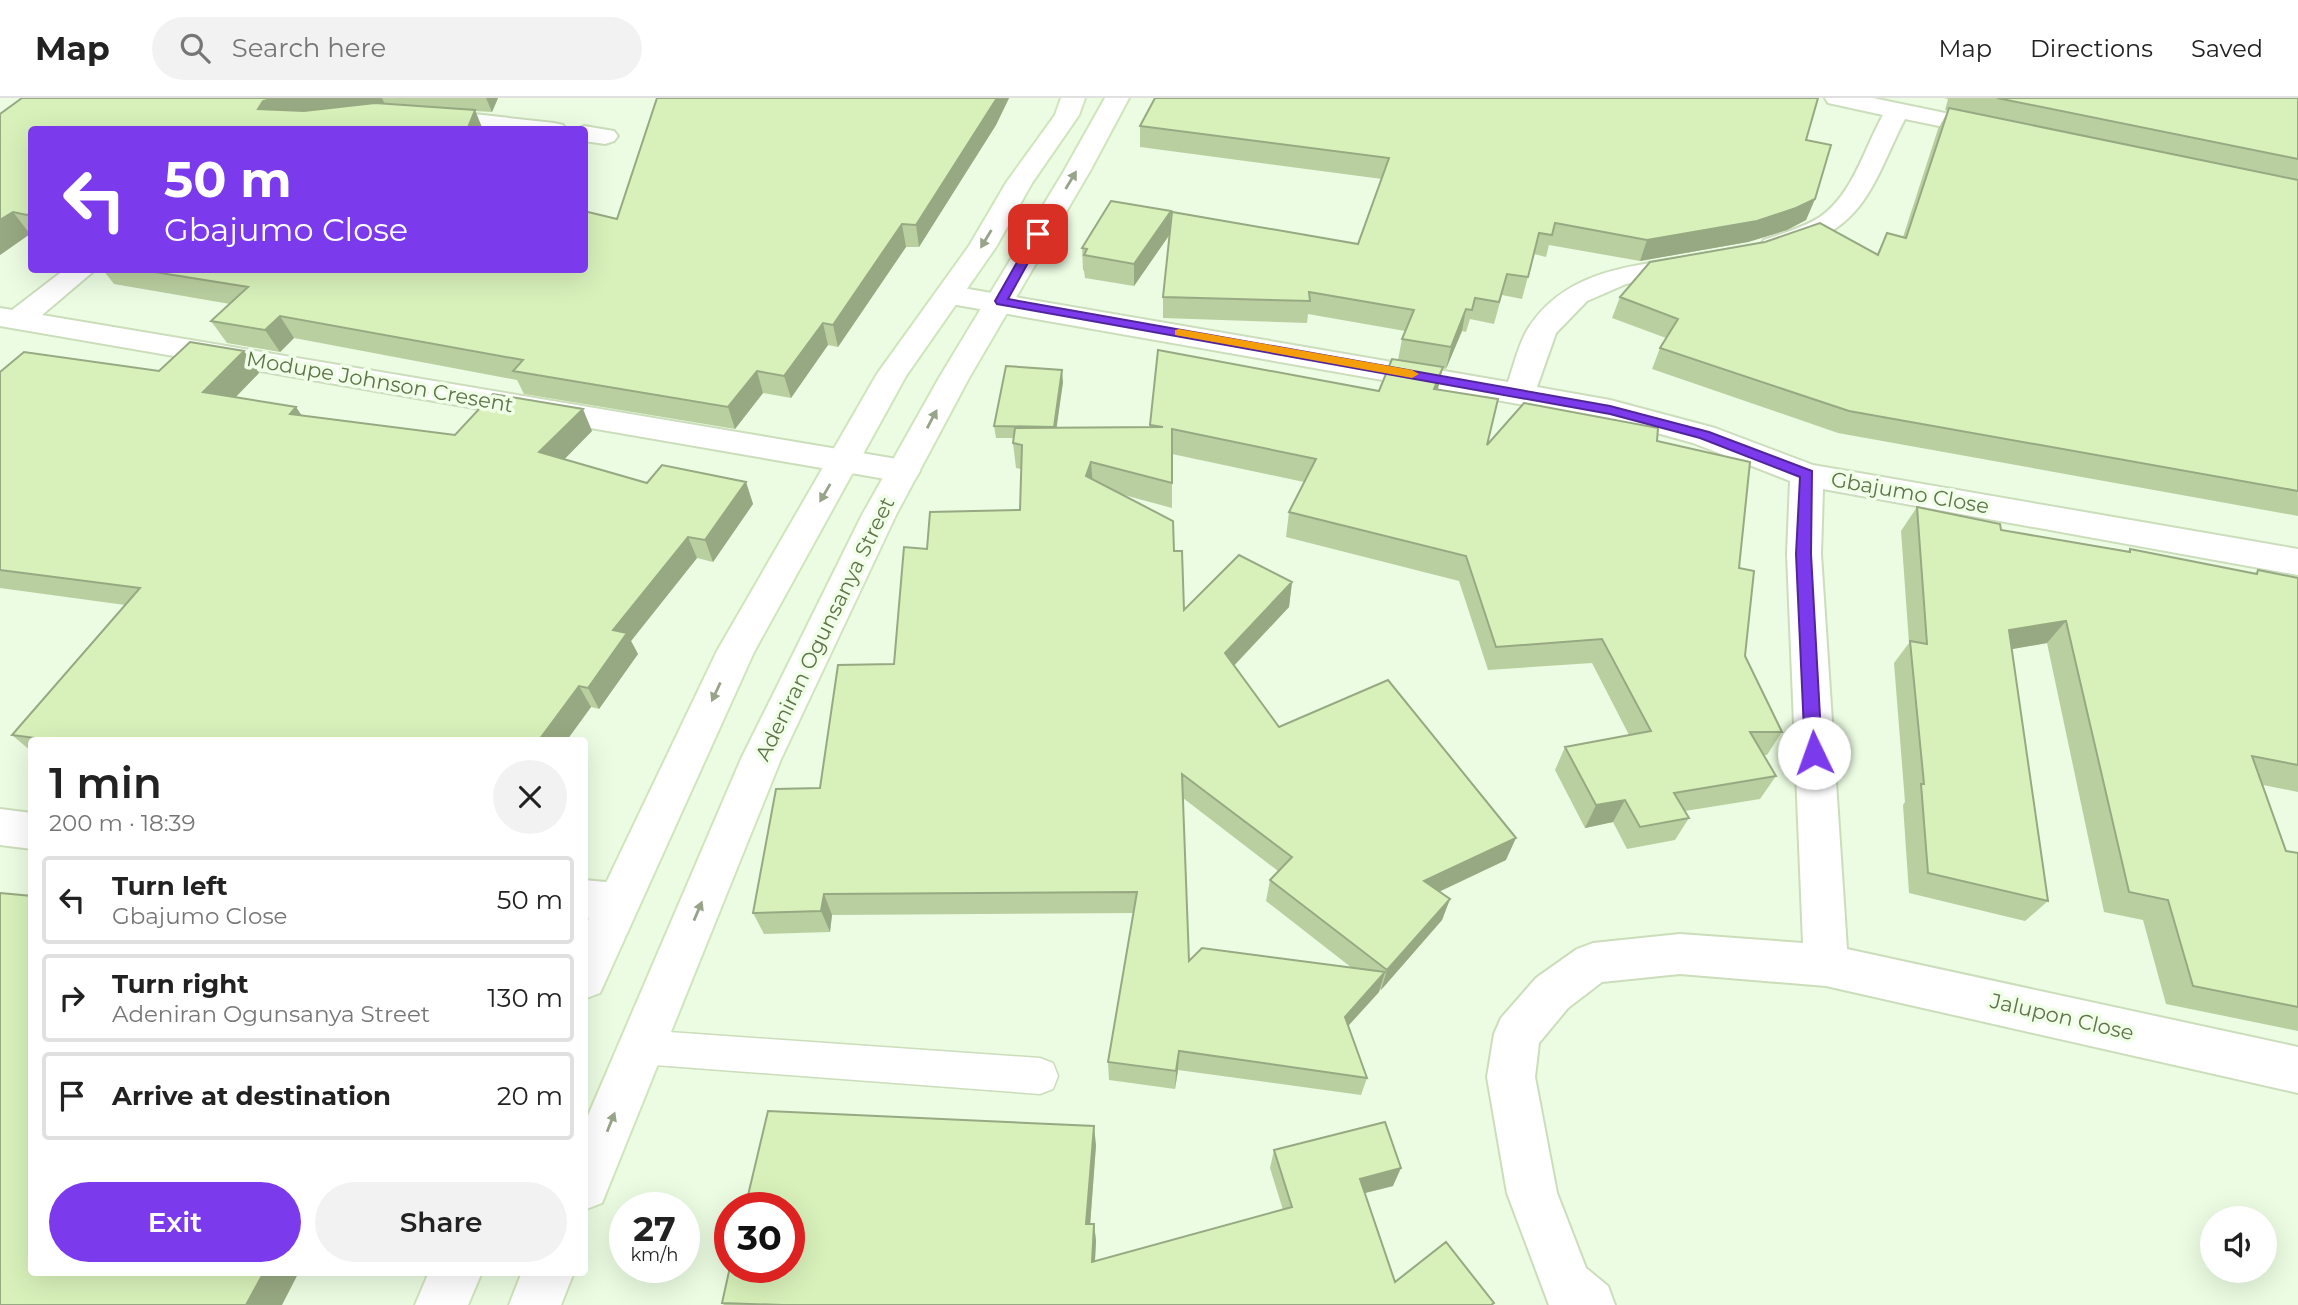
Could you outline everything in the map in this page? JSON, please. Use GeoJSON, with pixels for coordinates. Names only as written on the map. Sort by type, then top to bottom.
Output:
{"type":"FeatureCollection","features":[{"type":"Feature","properties":{"kind":"street"},"geometry":{"type":"LineString","coordinates":[[588,960],[601,901],[736,650],[892,374],[951,295],[1019,183],[1067,115],[1073,98]]}},
{"type":"Feature","properties":{"kind":"street","name":"Adeniran Ogunsanya Street"},"geometry":{"type":"LineString","coordinates":[[588,1175],[761,759],[879,515],[954,378],[1117,98]]}},
{"type":"Feature","properties":{"kind":"street"},"geometry":{"type":"LineString","coordinates":[[1837,98],[2019,135]]}},
{"type":"Feature","properties":{"kind":"street"},"geometry":{"type":"LineString","coordinates":[[1754,252],[1809,232],[1831,221],[1844,209],[1854,197],[1898,110]]}},
{"type":"Feature","properties":{"kind":"street"},"geometry":{"type":"LineString","coordinates":[[404,114],[516,126]]}},
{"type":"Feature","properties":{"kind":"street"},"geometry":{"type":"LineString","coordinates":[[1519,393],[1542,330],[1577,295],[1621,276],[1717,260]]}},
{"type":"Feature","properties":{"kind":"street"},"geometry":{"type":"LineString","coordinates":[[9,318],[76,273]]}},
{"type":"Feature","properties":{"kind":"street","name":"Gbajumo Close"},"geometry":{"type":"LineString","coordinates":[[951,295],[1001,301],[1610,410],[1704,435],[1807,475],[2298,562]]}},
{"type":"Feature","properties":{"kind":"street","name":"Modupe Johnson Cresent"},"geometry":{"type":"LineString","coordinates":[[9,318],[904,471]]}},
{"type":"Feature","properties":{"kind":"street"},"geometry":{"type":"LineString","coordinates":[[1807,475],[1804,554],[1826,965]]}},
{"type":"Feature","properties":{"kind":"street"},"geometry":{"type":"LineString","coordinates":[[0,827],[28,830]]}},
{"type":"Feature","properties":{"kind":"street","name":"Jalupon Close"},"geometry":{"type":"LineString","coordinates":[[1589,1305],[1567,1286],[1532,1193],[1511,1077],[1517,1034],[1552,993],[1593,962],[1680,954],[1826,965],[2298,1070]]}},
{"type":"Feature","properties":{"kind":"street"},"geometry":{"type":"LineString","coordinates":[[441,1305],[454,1276]]}},
{"type":"Feature","properties":{"kind":"street"},"geometry":{"type":"LineString","coordinates":[[535,1305],[546,1276]]}},
{"type":"Feature","properties":{"kind":"lane"},"geometry":{"type":"LineString","coordinates":[[641,1047],[1040,1076]]}},
{"type":"Feature","properties":{"kind":"building"},"geometry":{"type":"Polygon","coordinates":[[[22,98],[275,98],[263,101],[258,109],[304,111],[375,103],[475,110],[469,126],[28,126],[28,214],[13,212],[0,220],[0,114],[22,98]]]}},
{"type":"Feature","properties":{"kind":"building"},"geometry":{"type":"Polygon","coordinates":[[[657,98],[997,98],[916,225],[902,224],[833,325],[823,323],[784,376],[757,371],[728,407],[513,371],[523,360],[280,316],[265,330],[211,321],[248,287],[161,273],[588,273],[588,212],[617,219],[657,98]]]}},
{"type":"Feature","properties":{"kind":"building"},"geometry":{"type":"Polygon","coordinates":[[[1155,98],[1818,98],[1806,140],[1831,145],[1815,199],[1757,221],[1647,240],[1555,223],[1552,235],[1539,233],[1528,277],[1507,274],[1499,302],[1475,298],[1472,310],[1466,309],[1451,347],[1402,339],[1414,310],[1309,292],[1310,301],[1163,297],[1172,212],[1358,244],[1389,158],[1140,126],[1155,98]]]}},
{"type":"Feature","properties":{"kind":"building"},"geometry":{"type":"Polygon","coordinates":[[[1997,98],[2298,98],[2298,159],[1997,98]]]}},
{"type":"Feature","properties":{"kind":"building"},"geometry":{"type":"Polygon","coordinates":[[[1949,108],[2298,180],[2298,491],[1849,411],[1660,348],[1678,319],[1620,297],[1650,262],[1765,242],[1820,223],[1878,255],[1887,233],[1906,238],[1949,108]]]}},
{"type":"Feature","properties":{"kind":"building"},"geometry":{"type":"Polygon","coordinates":[[[1111,201],[1171,211],[1134,264],[1084,255],[1087,249],[1082,248],[1111,201]]]}},
{"type":"Feature","properties":{"kind":"building"},"geometry":{"type":"Polygon","coordinates":[[[190,342],[244,351],[203,392],[296,407],[290,414],[455,435],[493,394],[583,409],[539,452],[647,483],[662,465],[746,482],[705,540],[688,537],[613,630],[627,633],[588,688],[579,686],[541,737],[12,735],[140,588],[0,570],[0,372],[24,352],[159,371],[190,342]]]}},
{"type":"Feature","properties":{"kind":"building"},"geometry":{"type":"Polygon","coordinates":[[[1158,350],[1379,391],[1392,359],[1443,367],[1434,389],[1498,399],[1487,445],[1524,403],[1658,428],[1657,441],[1750,462],[1739,568],[1754,571],[1745,656],[1782,732],[1750,732],[1776,776],[1674,793],[1689,818],[1640,827],[1625,800],[1596,805],[1565,747],[1651,731],[1602,639],[1496,647],[1466,556],[1289,512],[1316,459],[1172,429],[1172,483],[1091,462],[1086,476],[1173,521],[1174,551],[1182,551],[1184,610],[1239,555],[1292,582],[1225,653],[1279,727],[1388,680],[1516,838],[1424,881],[1450,899],[1387,970],[1270,880],[1292,857],[1182,774],[1189,961],[1202,948],[1385,972],[1345,1017],[1367,1078],[1179,1051],[1176,1071],[1108,1062],[1137,892],[824,894],[821,911],[753,913],[776,789],[820,788],[838,665],[894,664],[904,547],[927,549],[930,512],[1020,510],[1022,445],[1013,443],[1015,428],[1163,427],[1150,425],[1158,350]]]}},
{"type":"Feature","properties":{"kind":"building"},"geometry":{"type":"Polygon","coordinates":[[[1006,366],[1062,370],[1054,427],[994,426],[1006,366]]]}},
{"type":"Feature","properties":{"kind":"building"},"geometry":{"type":"Polygon","coordinates":[[[1917,507],[2000,524],[2001,530],[2130,552],[2130,549],[2257,574],[2258,570],[2298,578],[2298,765],[2252,756],[2286,851],[2298,853],[2298,1007],[2193,986],[2168,900],[2129,892],[2066,621],[2009,630],[2048,901],[1928,873],[1921,784],[1924,784],[1910,641],[1927,644],[1917,507]]]}},
{"type":"Feature","properties":{"kind":"building"},"geometry":{"type":"Polygon","coordinates":[[[0,893],[28,896],[28,1276],[262,1276],[246,1305],[0,1305],[0,893]]]}},
{"type":"Feature","properties":{"kind":"building"},"geometry":{"type":"Polygon","coordinates":[[[768,1111],[1094,1126],[1086,1224],[1094,1224],[1092,1262],[1292,1207],[1274,1150],[1385,1122],[1401,1168],[1360,1179],[1395,1282],[1446,1242],[1494,1303],[722,1303],[726,1283],[805,1283],[805,1192],[749,1192],[768,1111]]]}},
{"type":"Feature","properties":{"kind":"slow traffic"},"geometry":{"type":"LineString","coordinates":[[1179,333],[1412,374]]}},
{"type":"Feature","properties":{"kind":"route"},"geometry":{"type":"LineString","coordinates":[[1038,234],[1001,301],[1610,410],[1704,435],[1807,475],[1804,554],[1814,753]]}}]}
